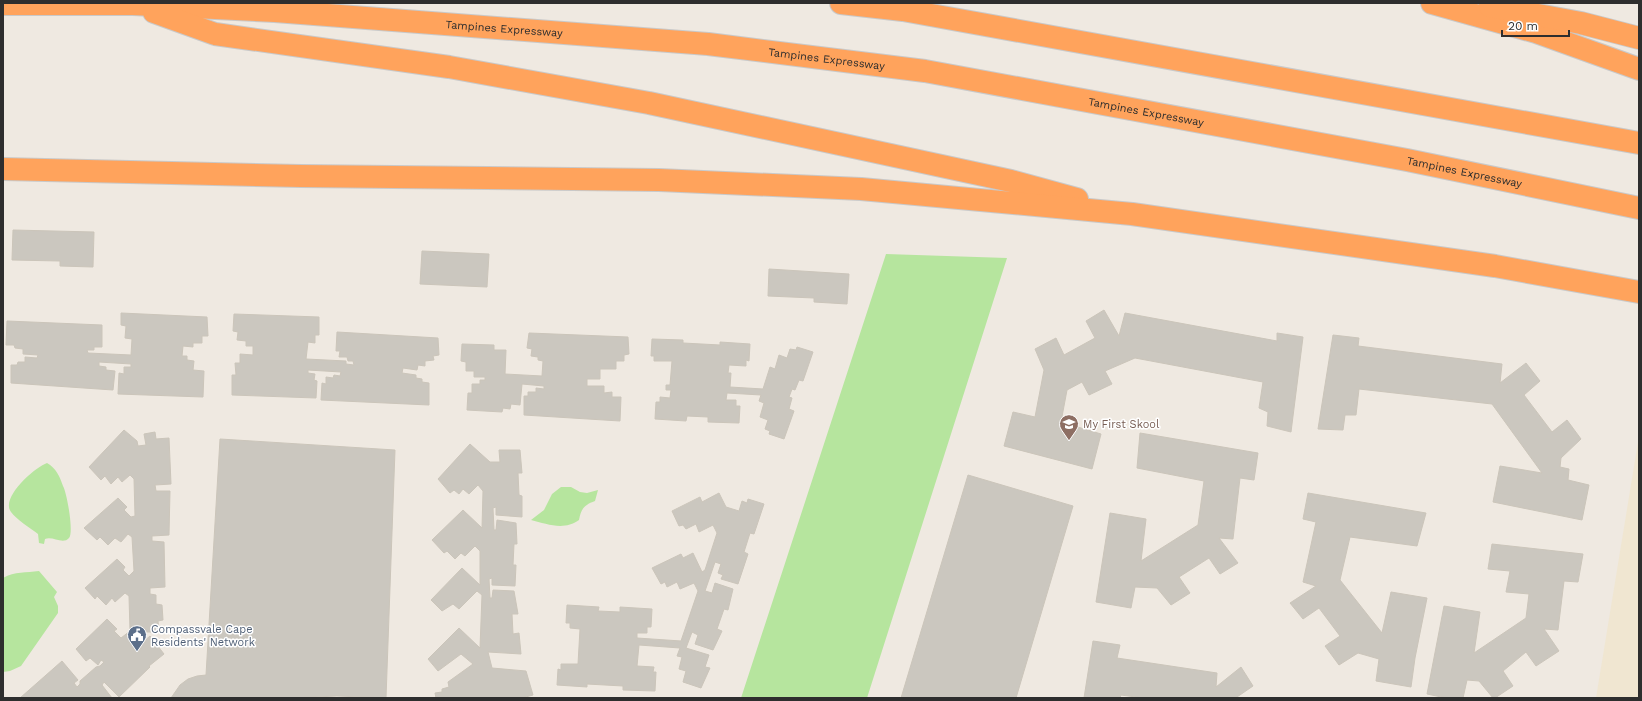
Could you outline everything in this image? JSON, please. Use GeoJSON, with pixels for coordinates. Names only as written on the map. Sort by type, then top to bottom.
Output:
{"type":"FeatureCollection","features":[{"type":"Feature","properties":{"kind":"highway"},"geometry":{"type":"LineString","coordinates":[[841,3],[903,10],[1639,143]]}},
{"type":"Feature","properties":{"kind":"highway"},"geometry":{"type":"LineString","coordinates":[[1432,3],[1536,32],[1639,69]]}},
{"type":"Feature","properties":{"kind":"highway"},"geometry":{"type":"LineString","coordinates":[[1473,3],[1581,23],[1639,38]]}},
{"type":"Feature","properties":{"kind":"highway","name":"Tampines Expressway"},"geometry":{"type":"LineString","coordinates":[[3,4],[133,4],[275,11],[708,44],[925,71],[1407,160],[1639,208]]}},
{"type":"Feature","properties":{"kind":"highway"},"geometry":{"type":"LineString","coordinates":[[133,4],[215,34],[449,67],[649,103],[1011,181],[1132,214]]}},
{"type":"Feature","properties":{"kind":"highway"},"geometry":{"type":"LineString","coordinates":[[3,169],[301,176],[667,181],[861,189],[1132,214],[1495,266],[1639,292]]}},
{"type":"Feature","properties":{"kind":"shaded area"},"geometry":{"type":"Polygon","coordinates":[[[1639,436],[1639,698],[1596,698],[1639,436]]]}},
{"type":"Feature","properties":{"kind":"green space"},"geometry":{"type":"Polygon","coordinates":[[[886,254],[1007,258],[867,698],[741,698],[886,254]]]}},
{"type":"Feature","properties":{"kind":"green space"},"geometry":{"type":"Polygon","coordinates":[[[47,463],[53,467],[57,473],[65,490],[71,529],[67,540],[61,541],[48,538],[45,539],[44,544],[39,543],[38,534],[16,518],[11,512],[9,506],[10,499],[14,491],[20,484],[35,470],[47,463]]]}},
{"type":"Feature","properties":{"kind":"green space"},"geometry":{"type":"Polygon","coordinates":[[[561,487],[571,487],[580,492],[587,493],[598,490],[595,501],[588,504],[584,508],[579,520],[573,523],[555,526],[531,520],[544,510],[552,494],[561,487]]]}},
{"type":"Feature","properties":{"kind":"green space"},"geometry":{"type":"Polygon","coordinates":[[[39,571],[57,592],[54,597],[58,606],[58,613],[21,666],[10,671],[3,672],[3,578],[16,573],[39,571]]]}},
{"type":"Feature","properties":{"kind":"building"},"geometry":{"type":"Polygon","coordinates":[[[13,230],[94,232],[93,267],[60,266],[60,261],[12,260],[13,230]]]}},
{"type":"Feature","properties":{"kind":"building"},"geometry":{"type":"Polygon","coordinates":[[[422,251],[489,254],[487,287],[420,284],[422,251]]]}},
{"type":"Feature","properties":{"kind":"building"},"geometry":{"type":"Polygon","coordinates":[[[769,269],[849,274],[847,304],[814,302],[814,298],[768,296],[769,269]]]}},
{"type":"Feature","properties":{"kind":"building"},"geometry":{"type":"Polygon","coordinates":[[[1104,310],[1119,336],[1125,313],[1277,341],[1277,333],[1303,337],[1291,432],[1267,426],[1268,412],[1259,408],[1263,382],[1135,358],[1105,371],[1112,384],[1089,395],[1082,382],[1067,390],[1061,422],[1101,434],[1092,469],[1004,446],[1013,412],[1035,417],[1044,370],[1035,349],[1056,338],[1064,355],[1095,338],[1086,321],[1104,310]]]}},
{"type":"Feature","properties":{"kind":"building"},"geometry":{"type":"Polygon","coordinates":[[[121,313],[207,317],[208,336],[202,336],[202,343],[193,343],[193,347],[183,346],[182,356],[187,356],[187,360],[194,361],[193,370],[204,371],[203,397],[118,394],[119,373],[124,374],[124,367],[131,367],[131,364],[99,362],[99,366],[106,367],[106,370],[115,371],[113,390],[11,383],[11,365],[17,365],[18,362],[25,362],[25,357],[37,358],[38,355],[23,354],[23,349],[15,348],[14,345],[6,345],[7,321],[102,325],[102,347],[94,347],[94,350],[87,350],[88,353],[131,355],[132,339],[125,338],[126,326],[121,325],[121,313]]]}},
{"type":"Feature","properties":{"kind":"building"},"geometry":{"type":"Polygon","coordinates":[[[234,314],[319,317],[319,335],[315,335],[315,343],[308,342],[306,359],[346,361],[346,364],[354,365],[353,361],[348,361],[347,357],[339,357],[340,351],[336,351],[337,332],[438,338],[439,355],[433,356],[434,360],[425,361],[425,366],[418,365],[417,370],[403,368],[402,373],[416,375],[416,378],[422,379],[422,382],[429,383],[429,405],[321,400],[322,383],[326,384],[326,377],[333,378],[334,375],[340,376],[341,372],[308,370],[308,373],[315,374],[314,380],[317,381],[316,398],[232,395],[232,375],[236,375],[235,363],[240,363],[240,354],[253,355],[253,346],[246,346],[246,341],[237,340],[238,332],[233,331],[234,314]]]}},
{"type":"Feature","properties":{"kind":"building"},"geometry":{"type":"Polygon","coordinates":[[[529,333],[628,337],[629,354],[624,355],[624,361],[616,361],[616,369],[600,369],[600,379],[587,379],[587,386],[604,386],[604,393],[612,392],[612,397],[621,397],[620,421],[524,415],[524,396],[528,396],[528,392],[536,392],[536,388],[544,389],[544,386],[522,384],[520,405],[511,404],[510,409],[503,408],[502,412],[467,410],[468,393],[472,393],[472,384],[480,384],[480,380],[485,380],[485,377],[474,377],[474,371],[466,371],[466,362],[461,361],[462,344],[494,345],[494,350],[506,350],[505,374],[542,376],[543,361],[538,360],[538,357],[531,356],[532,349],[527,348],[529,333]]]}},
{"type":"Feature","properties":{"kind":"building"},"geometry":{"type":"Polygon","coordinates":[[[1333,335],[1359,338],[1358,346],[1502,364],[1500,383],[1526,363],[1540,381],[1524,395],[1552,432],[1567,420],[1581,439],[1561,458],[1560,467],[1569,469],[1568,480],[1589,485],[1582,520],[1493,502],[1500,466],[1542,473],[1492,404],[1359,389],[1356,415],[1345,415],[1343,430],[1318,429],[1333,335]]]}},
{"type":"Feature","properties":{"kind":"building"},"geometry":{"type":"Polygon","coordinates":[[[652,339],[683,340],[683,343],[720,345],[720,342],[750,344],[749,361],[746,360],[746,366],[729,365],[728,373],[731,373],[730,387],[763,389],[770,367],[775,369],[779,355],[787,358],[790,349],[796,350],[797,347],[813,352],[803,381],[799,380],[795,390],[792,389],[789,397],[792,398],[789,409],[794,411],[784,439],[769,434],[770,431],[765,429],[768,420],[760,417],[764,403],[759,401],[761,395],[727,393],[726,400],[736,400],[736,406],[740,406],[739,423],[708,422],[708,417],[687,416],[686,421],[655,419],[656,402],[660,402],[660,397],[670,398],[671,390],[666,390],[666,385],[670,385],[672,361],[654,361],[654,356],[651,356],[652,339]]]}},
{"type":"Feature","properties":{"kind":"building"},"geometry":{"type":"Polygon","coordinates":[[[124,430],[137,441],[138,446],[146,445],[144,434],[155,432],[156,439],[169,438],[171,484],[155,485],[156,491],[170,491],[169,535],[152,536],[152,541],[164,542],[165,587],[150,588],[150,594],[156,595],[156,604],[162,605],[163,620],[158,621],[159,632],[140,632],[138,637],[143,642],[150,636],[164,654],[149,666],[150,667],[119,697],[104,682],[102,685],[112,698],[20,698],[62,661],[78,680],[74,683],[77,687],[80,684],[80,681],[104,662],[101,660],[98,665],[90,658],[86,661],[76,649],[107,619],[117,629],[114,631],[121,638],[130,631],[129,596],[125,593],[115,602],[112,598],[106,605],[97,596],[95,599],[85,588],[117,559],[125,567],[123,570],[129,576],[134,571],[132,537],[128,534],[121,542],[115,538],[108,545],[100,537],[97,540],[84,528],[118,498],[127,507],[124,510],[131,517],[135,516],[134,479],[130,475],[122,482],[118,477],[111,484],[105,476],[101,480],[89,467],[124,430]]]}},
{"type":"Feature","properties":{"kind":"building"},"geometry":{"type":"Polygon","coordinates":[[[1140,433],[1258,453],[1254,480],[1240,478],[1233,539],[1219,538],[1238,563],[1220,574],[1209,558],[1179,577],[1190,593],[1171,605],[1157,588],[1135,587],[1131,608],[1096,602],[1110,513],[1146,519],[1141,561],[1198,525],[1204,481],[1137,468],[1140,433]]]}},
{"type":"Feature","properties":{"kind":"building"},"geometry":{"type":"Polygon","coordinates":[[[220,439],[395,450],[386,698],[337,696],[293,698],[171,698],[180,685],[188,679],[206,675],[220,439]]]}},
{"type":"Feature","properties":{"kind":"building"},"geometry":{"type":"Polygon","coordinates":[[[470,444],[490,462],[500,462],[499,450],[520,450],[522,473],[518,473],[519,495],[522,496],[522,517],[496,515],[496,507],[493,508],[494,530],[496,530],[497,520],[516,523],[517,544],[514,544],[513,565],[516,565],[515,586],[492,585],[492,578],[489,579],[490,598],[492,598],[493,590],[514,591],[518,614],[512,614],[513,634],[519,633],[521,654],[488,652],[492,668],[526,671],[533,695],[522,698],[436,698],[435,693],[442,692],[442,689],[449,687],[448,682],[473,664],[461,654],[438,671],[428,659],[459,628],[480,648],[482,595],[477,591],[459,609],[453,604],[442,611],[431,600],[462,568],[480,585],[480,551],[475,546],[465,556],[461,553],[455,559],[447,551],[444,553],[432,540],[463,510],[482,528],[483,491],[478,485],[469,494],[463,489],[459,494],[454,490],[450,493],[438,479],[470,444]]]}},
{"type":"Feature","properties":{"kind":"building"},"geometry":{"type":"Polygon","coordinates":[[[968,475],[1073,506],[1016,698],[901,698],[968,475]]]}},
{"type":"Feature","properties":{"kind":"building"},"geometry":{"type":"Polygon","coordinates":[[[719,493],[726,507],[739,511],[742,501],[747,503],[748,499],[764,504],[754,534],[750,533],[744,552],[748,554],[738,584],[721,579],[723,575],[718,573],[721,564],[715,562],[705,591],[712,593],[715,583],[733,589],[728,610],[724,609],[717,629],[722,631],[713,650],[695,644],[698,635],[692,632],[686,648],[709,655],[705,667],[710,668],[701,688],[683,682],[686,671],[679,669],[682,657],[677,656],[680,648],[639,645],[637,666],[654,667],[653,672],[656,672],[655,691],[623,690],[623,686],[587,684],[587,687],[557,685],[558,669],[561,670],[561,664],[578,664],[580,629],[570,628],[570,623],[566,623],[567,605],[599,607],[598,611],[620,612],[620,607],[652,609],[651,627],[647,627],[647,633],[637,633],[637,638],[681,641],[698,591],[694,583],[680,589],[677,582],[667,587],[665,582],[661,584],[652,568],[681,554],[683,558],[693,553],[702,572],[705,570],[717,533],[713,525],[699,532],[696,524],[686,529],[683,525],[679,526],[672,511],[700,497],[702,502],[719,493]]]}},
{"type":"Feature","properties":{"kind":"building"},"geometry":{"type":"Polygon","coordinates":[[[1308,493],[1426,513],[1417,546],[1350,537],[1340,580],[1382,633],[1391,592],[1427,598],[1411,687],[1376,681],[1379,659],[1358,653],[1339,665],[1325,646],[1340,636],[1319,608],[1303,619],[1290,603],[1316,586],[1303,582],[1316,522],[1303,519],[1308,493]]]}},
{"type":"Feature","properties":{"kind":"building"},"geometry":{"type":"Polygon","coordinates":[[[1492,544],[1583,554],[1578,582],[1564,581],[1558,630],[1544,629],[1559,651],[1536,666],[1526,652],[1503,671],[1513,686],[1495,698],[1493,698],[1479,681],[1467,680],[1463,698],[1446,698],[1427,694],[1444,606],[1480,612],[1474,653],[1526,618],[1529,594],[1506,592],[1510,571],[1488,569],[1492,544]]]}},
{"type":"Feature","properties":{"kind":"building"},"geometry":{"type":"Polygon","coordinates":[[[1093,641],[1120,645],[1117,658],[1217,673],[1216,687],[1241,667],[1253,686],[1237,698],[1143,698],[1121,695],[1120,698],[1084,698],[1093,641]]]}},
{"type":"Feature","properties":{"kind":"place","name":"My First Skool"},"geometry":{"type":"Point","coordinates":[1069,441]}},
{"type":"Feature","properties":{"kind":"place","name":"Compassvale Cape Residents' Network"},"geometry":{"type":"Point","coordinates":[137,652]}}]}
